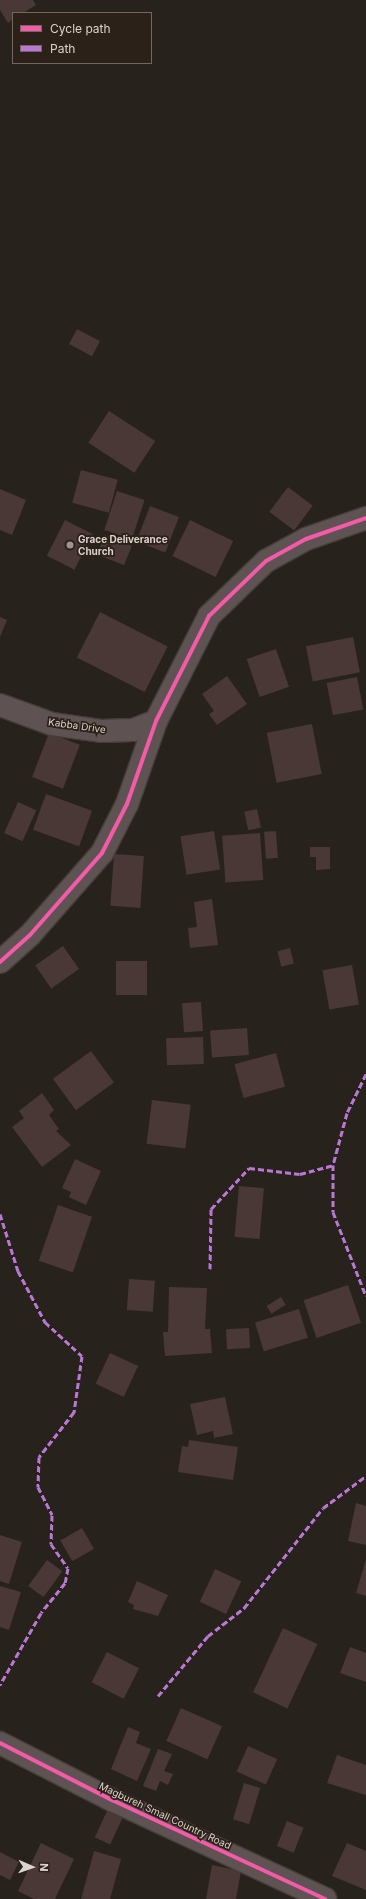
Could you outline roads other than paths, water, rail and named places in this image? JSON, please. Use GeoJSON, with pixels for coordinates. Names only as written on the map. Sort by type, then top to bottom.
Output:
{"type":"FeatureCollection","features":[{"type":"Feature","properties":{"kind":"street"},"geometry":{"type":"LineString","coordinates":[[0,962],[30,935],[102,853],[127,804],[156,721],[209,616],[266,561],[306,539],[366,518]]}},
{"type":"Feature","properties":{"kind":"street","name":"Kabba Drive"},"geometry":{"type":"LineString","coordinates":[[0,705],[52,724],[101,730],[133,730],[156,721]]}},
{"type":"Feature","properties":{"kind":"street","name":"Magbureh Small Country Road"},"geometry":{"type":"LineString","coordinates":[[0,1743],[112,1800],[325,1899]]}},
{"type":"Feature","properties":{"kind":"place","name":"Grace Deliverance Church"},"geometry":{"type":"Point","coordinates":[70,545]}}]}
